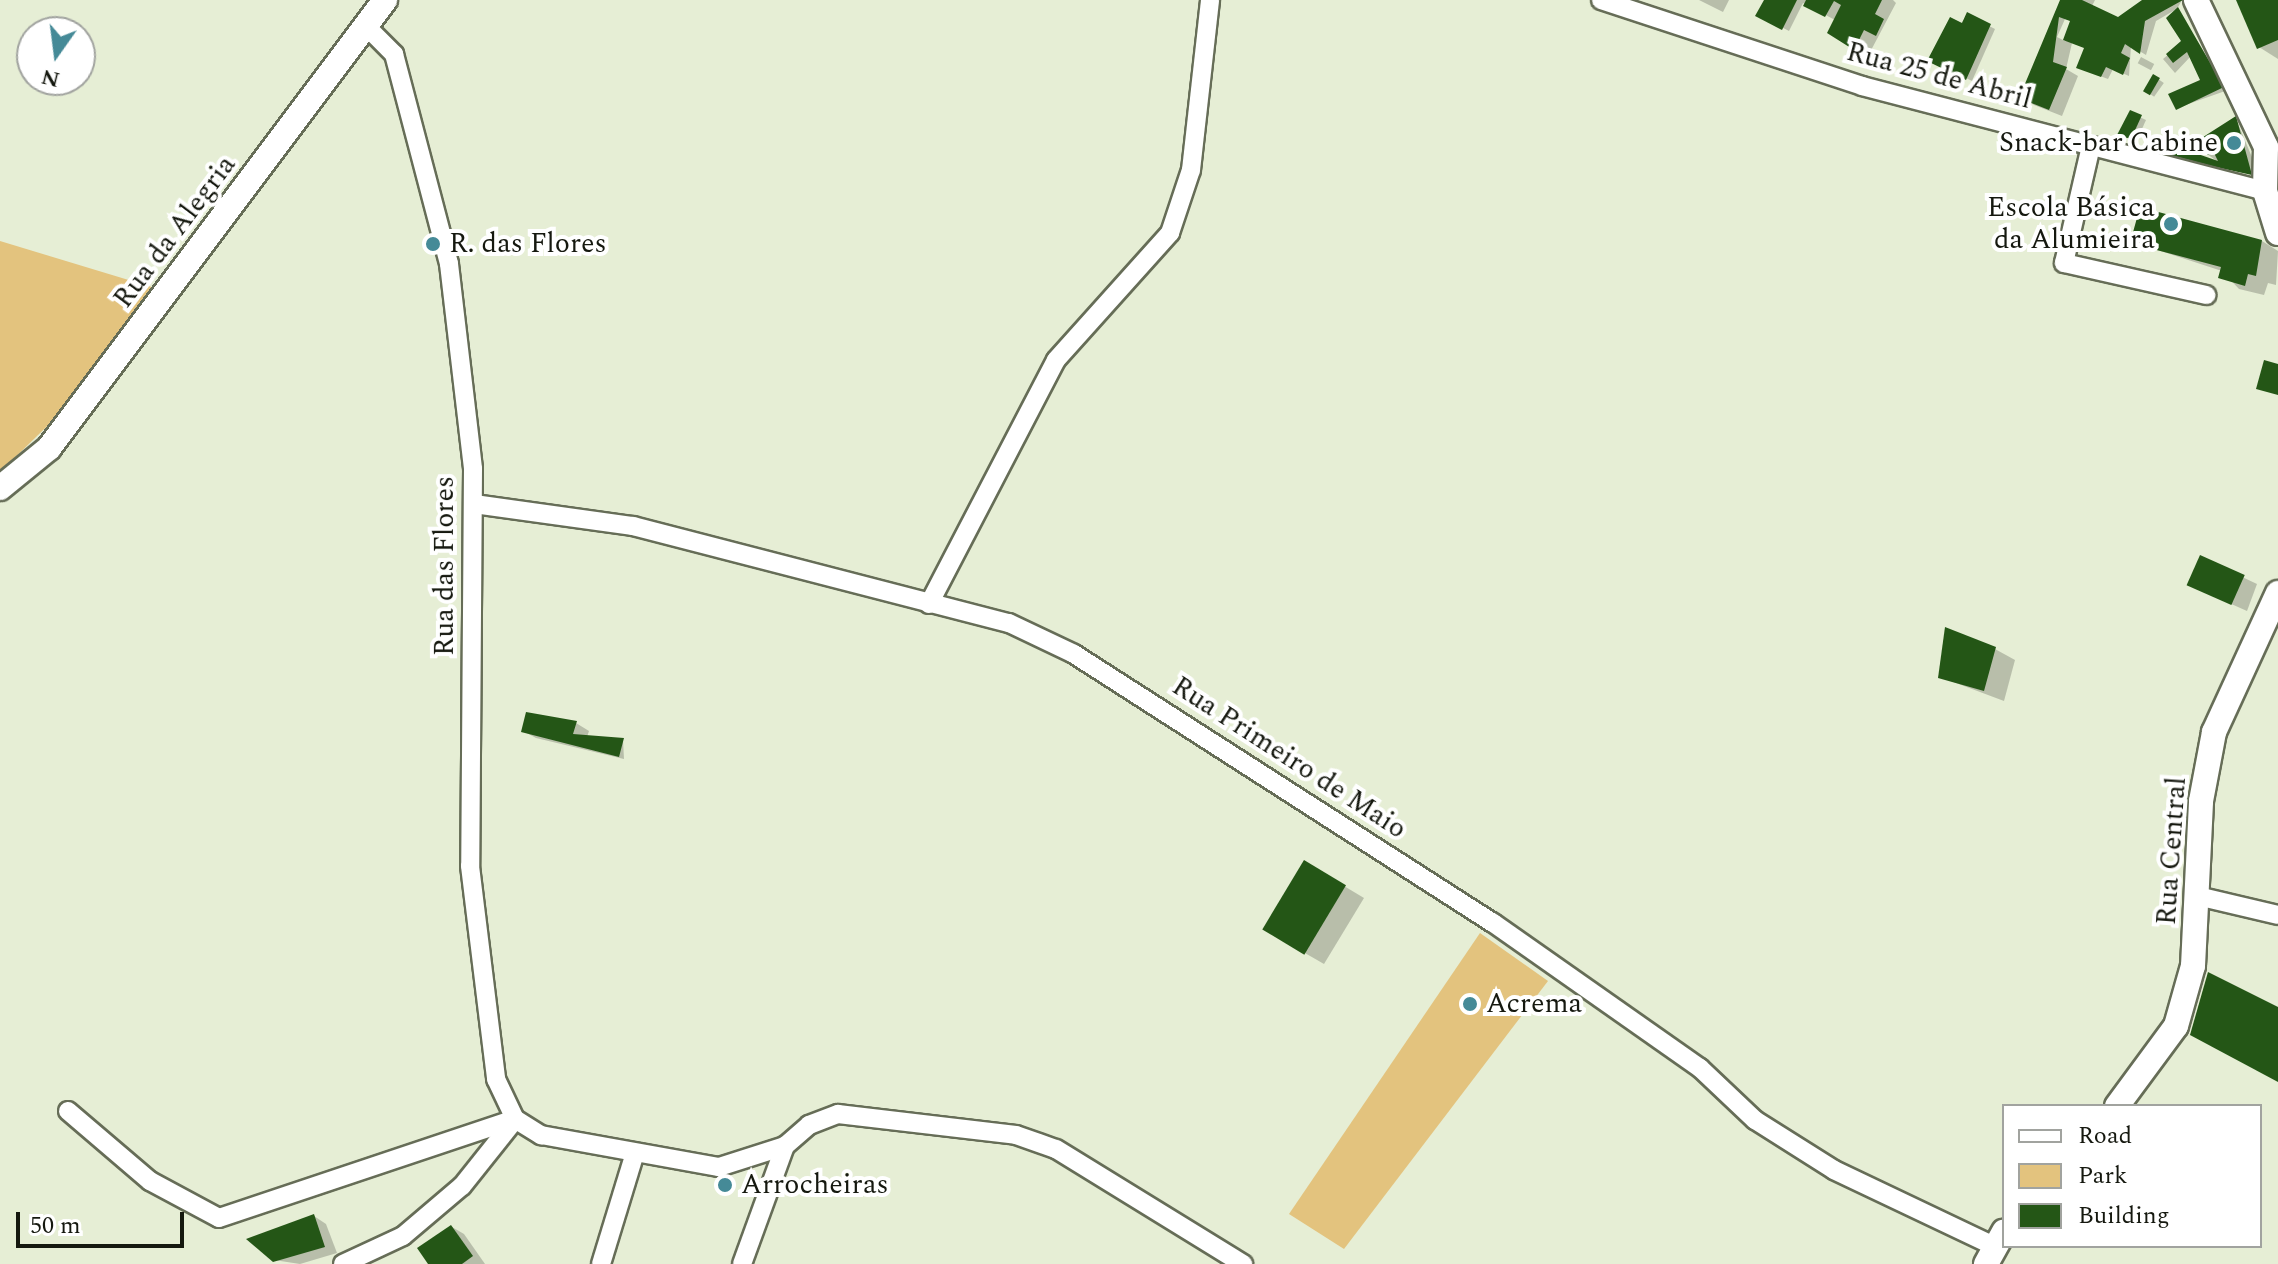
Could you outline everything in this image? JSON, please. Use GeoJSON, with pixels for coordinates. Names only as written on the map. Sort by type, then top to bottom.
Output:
{"type":"FeatureCollection","features":[{"type":"Feature","properties":{"kind":"street","name":"Rua da Alegria"},"geometry":{"type":"LineString","coordinates":[[0,488],[49,448],[385,0]]}},
{"type":"Feature","properties":{"kind":"street"},"geometry":{"type":"LineString","coordinates":[[929,604],[1056,360],[1170,233],[1191,170],[1210,0]]}},
{"type":"Feature","properties":{"kind":"street","name":"Rua 25 de Abril"},"geometry":{"type":"LineString","coordinates":[[1601,0],[1862,86],[2265,191]]}},
{"type":"Feature","properties":{"kind":"street"},"geometry":{"type":"LineString","coordinates":[[2196,0],[2272,151],[2265,191],[2278,233]]}},
{"type":"Feature","properties":{"kind":"street","name":"Rua das Flores"},"geometry":{"type":"LineString","coordinates":[[366,26],[394,54],[441,219],[474,504],[470,866],[496,1079],[515,1119]]}},
{"type":"Feature","properties":{"kind":"street"},"geometry":{"type":"LineString","coordinates":[[2091,146],[2064,263],[2206,295]]}},
{"type":"Feature","properties":{"kind":"street","name":"Rua Primeiro de Maio"},"geometry":{"type":"LineString","coordinates":[[474,504],[633,526],[1009,623],[1074,654],[1492,922],[1700,1068],[1755,1120],[1834,1170],[1994,1247]]}},
{"type":"Feature","properties":{"kind":"street","name":"Rua Central"},"geometry":{"type":"LineString","coordinates":[[2118,1104],[2176,1026],[2202,897],[2201,801],[2214,732],[2278,593]]}},
{"type":"Feature","properties":{"kind":"street"},"geometry":{"type":"LineString","coordinates":[[2202,897],[2278,915]]}},
{"type":"Feature","properties":{"kind":"street"},"geometry":{"type":"LineString","coordinates":[[68,1111],[150,1181],[219,1218],[515,1119]]}},
{"type":"Feature","properties":{"kind":"street"},"geometry":{"type":"LineString","coordinates":[[515,1119],[541,1135],[719,1167],[785,1146],[809,1125],[838,1114],[1016,1135],[1056,1149],[1243,1264]]}},
{"type":"Feature","properties":{"kind":"street"},"geometry":{"type":"LineString","coordinates":[[343,1264],[403,1236],[462,1186],[515,1119]]}},
{"type":"Feature","properties":{"kind":"street"},"geometry":{"type":"LineString","coordinates":[[742,1264],[785,1146]]}},
{"type":"Feature","properties":{"kind":"street"},"geometry":{"type":"LineString","coordinates":[[601,1264],[635,1153]]}},
{"type":"Feature","properties":{"kind":"green space"},"geometry":{"type":"Polygon","coordinates":[[[0,241],[155,288],[72,402],[0,472],[0,241]]]}},
{"type":"Feature","properties":{"kind":"green space"},"geometry":{"type":"Polygon","coordinates":[[[1480,933],[1548,981],[1344,1249],[1289,1214],[1480,933]]]}},
{"type":"Feature","properties":{"kind":"building"},"geometry":{"type":"Polygon","coordinates":[[[1764,0],[1797,0],[1782,30],[1755,16],[1764,0]]]}},
{"type":"Feature","properties":{"kind":"building"},"geometry":{"type":"Polygon","coordinates":[[[1806,0],[1882,0],[1875,14],[1884,19],[1876,36],[1864,30],[1854,50],[1827,33],[1841,5],[1834,1],[1825,17],[1803,6],[1806,0]]]}},
{"type":"Feature","properties":{"kind":"building"},"geometry":{"type":"Polygon","coordinates":[[[2060,0],[2082,0],[2118,17],[2142,0],[2183,0],[2145,21],[2140,54],[2125,44],[2121,53],[2130,58],[2123,75],[2106,67],[2101,77],[2076,68],[2084,48],[2063,40],[2070,21],[2059,17],[2053,62],[2067,67],[2049,110],[2019,98],[2060,0]]]}},
{"type":"Feature","properties":{"kind":"building"},"geometry":{"type":"Polygon","coordinates":[[[2236,0],[2278,0],[2278,40],[2257,49],[2236,0]]]}},
{"type":"Feature","properties":{"kind":"building"},"geometry":{"type":"Polygon","coordinates":[[[2178,7],[2224,87],[2176,110],[2168,94],[2200,80],[2187,52],[2173,63],[2166,54],[2181,41],[2166,18],[2178,7]]]}},
{"type":"Feature","properties":{"kind":"building"},"geometry":{"type":"Polygon","coordinates":[[[1967,12],[1991,24],[1966,80],[1927,61],[1950,17],[1962,23],[1967,12]]]}},
{"type":"Feature","properties":{"kind":"building"},"geometry":{"type":"Polygon","coordinates":[[[2153,74],[2160,78],[2150,95],[2143,91],[2153,74]]]}},
{"type":"Feature","properties":{"kind":"building"},"geometry":{"type":"Polygon","coordinates":[[[2130,110],[2142,115],[2131,139],[2117,135],[2130,110]]]}},
{"type":"Feature","properties":{"kind":"building"},"geometry":{"type":"Polygon","coordinates":[[[2236,116],[2252,175],[2161,155],[2175,146],[2218,161],[2214,153],[2206,155],[2200,139],[2236,116]]]}},
{"type":"Feature","properties":{"kind":"building"},"geometry":{"type":"Polygon","coordinates":[[[2140,207],[2262,240],[2256,276],[2248,274],[2245,286],[2218,278],[2221,267],[2130,243],[2140,207]]]}},
{"type":"Feature","properties":{"kind":"building"},"geometry":{"type":"Polygon","coordinates":[[[2264,360],[2278,364],[2278,395],[2256,389],[2264,360]]]}},
{"type":"Feature","properties":{"kind":"building"},"geometry":{"type":"Polygon","coordinates":[[[2200,555],[2245,575],[2231,605],[2187,585],[2200,555]]]}},
{"type":"Feature","properties":{"kind":"building"},"geometry":{"type":"Polygon","coordinates":[[[1945,627],[1996,647],[1984,691],[1938,678],[1945,627]]]}},
{"type":"Feature","properties":{"kind":"building"},"geometry":{"type":"Polygon","coordinates":[[[526,712],[577,721],[573,734],[624,738],[619,757],[521,732],[526,712]]]}},
{"type":"Feature","properties":{"kind":"building"},"geometry":{"type":"Polygon","coordinates":[[[1304,860],[1346,885],[1304,955],[1262,929],[1304,860]]]}},
{"type":"Feature","properties":{"kind":"building"},"geometry":{"type":"Polygon","coordinates":[[[2208,972],[2278,1007],[2278,1082],[2190,1035],[2208,972]]]}},
{"type":"Feature","properties":{"kind":"building"},"geometry":{"type":"Polygon","coordinates":[[[314,1214],[325,1247],[273,1262],[246,1239],[314,1214]]]}},
{"type":"Feature","properties":{"kind":"building"},"geometry":{"type":"Polygon","coordinates":[[[451,1225],[473,1256],[462,1264],[428,1264],[417,1248],[451,1225]]]}},
{"type":"Feature","properties":{"kind":"place","name":"Snack-bar Cabine"},"geometry":{"type":"Point","coordinates":[2234,143]}},
{"type":"Feature","properties":{"kind":"place","name":"Escola Básica da Alumieira"},"geometry":{"type":"Point","coordinates":[2171,224]}},
{"type":"Feature","properties":{"kind":"place","name":"R. das Flores"},"geometry":{"type":"Point","coordinates":[433,244]}},
{"type":"Feature","properties":{"kind":"place","name":"Acrema"},"geometry":{"type":"Point","coordinates":[1470,1004]}},
{"type":"Feature","properties":{"kind":"place","name":"Arrocheiras"},"geometry":{"type":"Point","coordinates":[725,1185]}}]}
